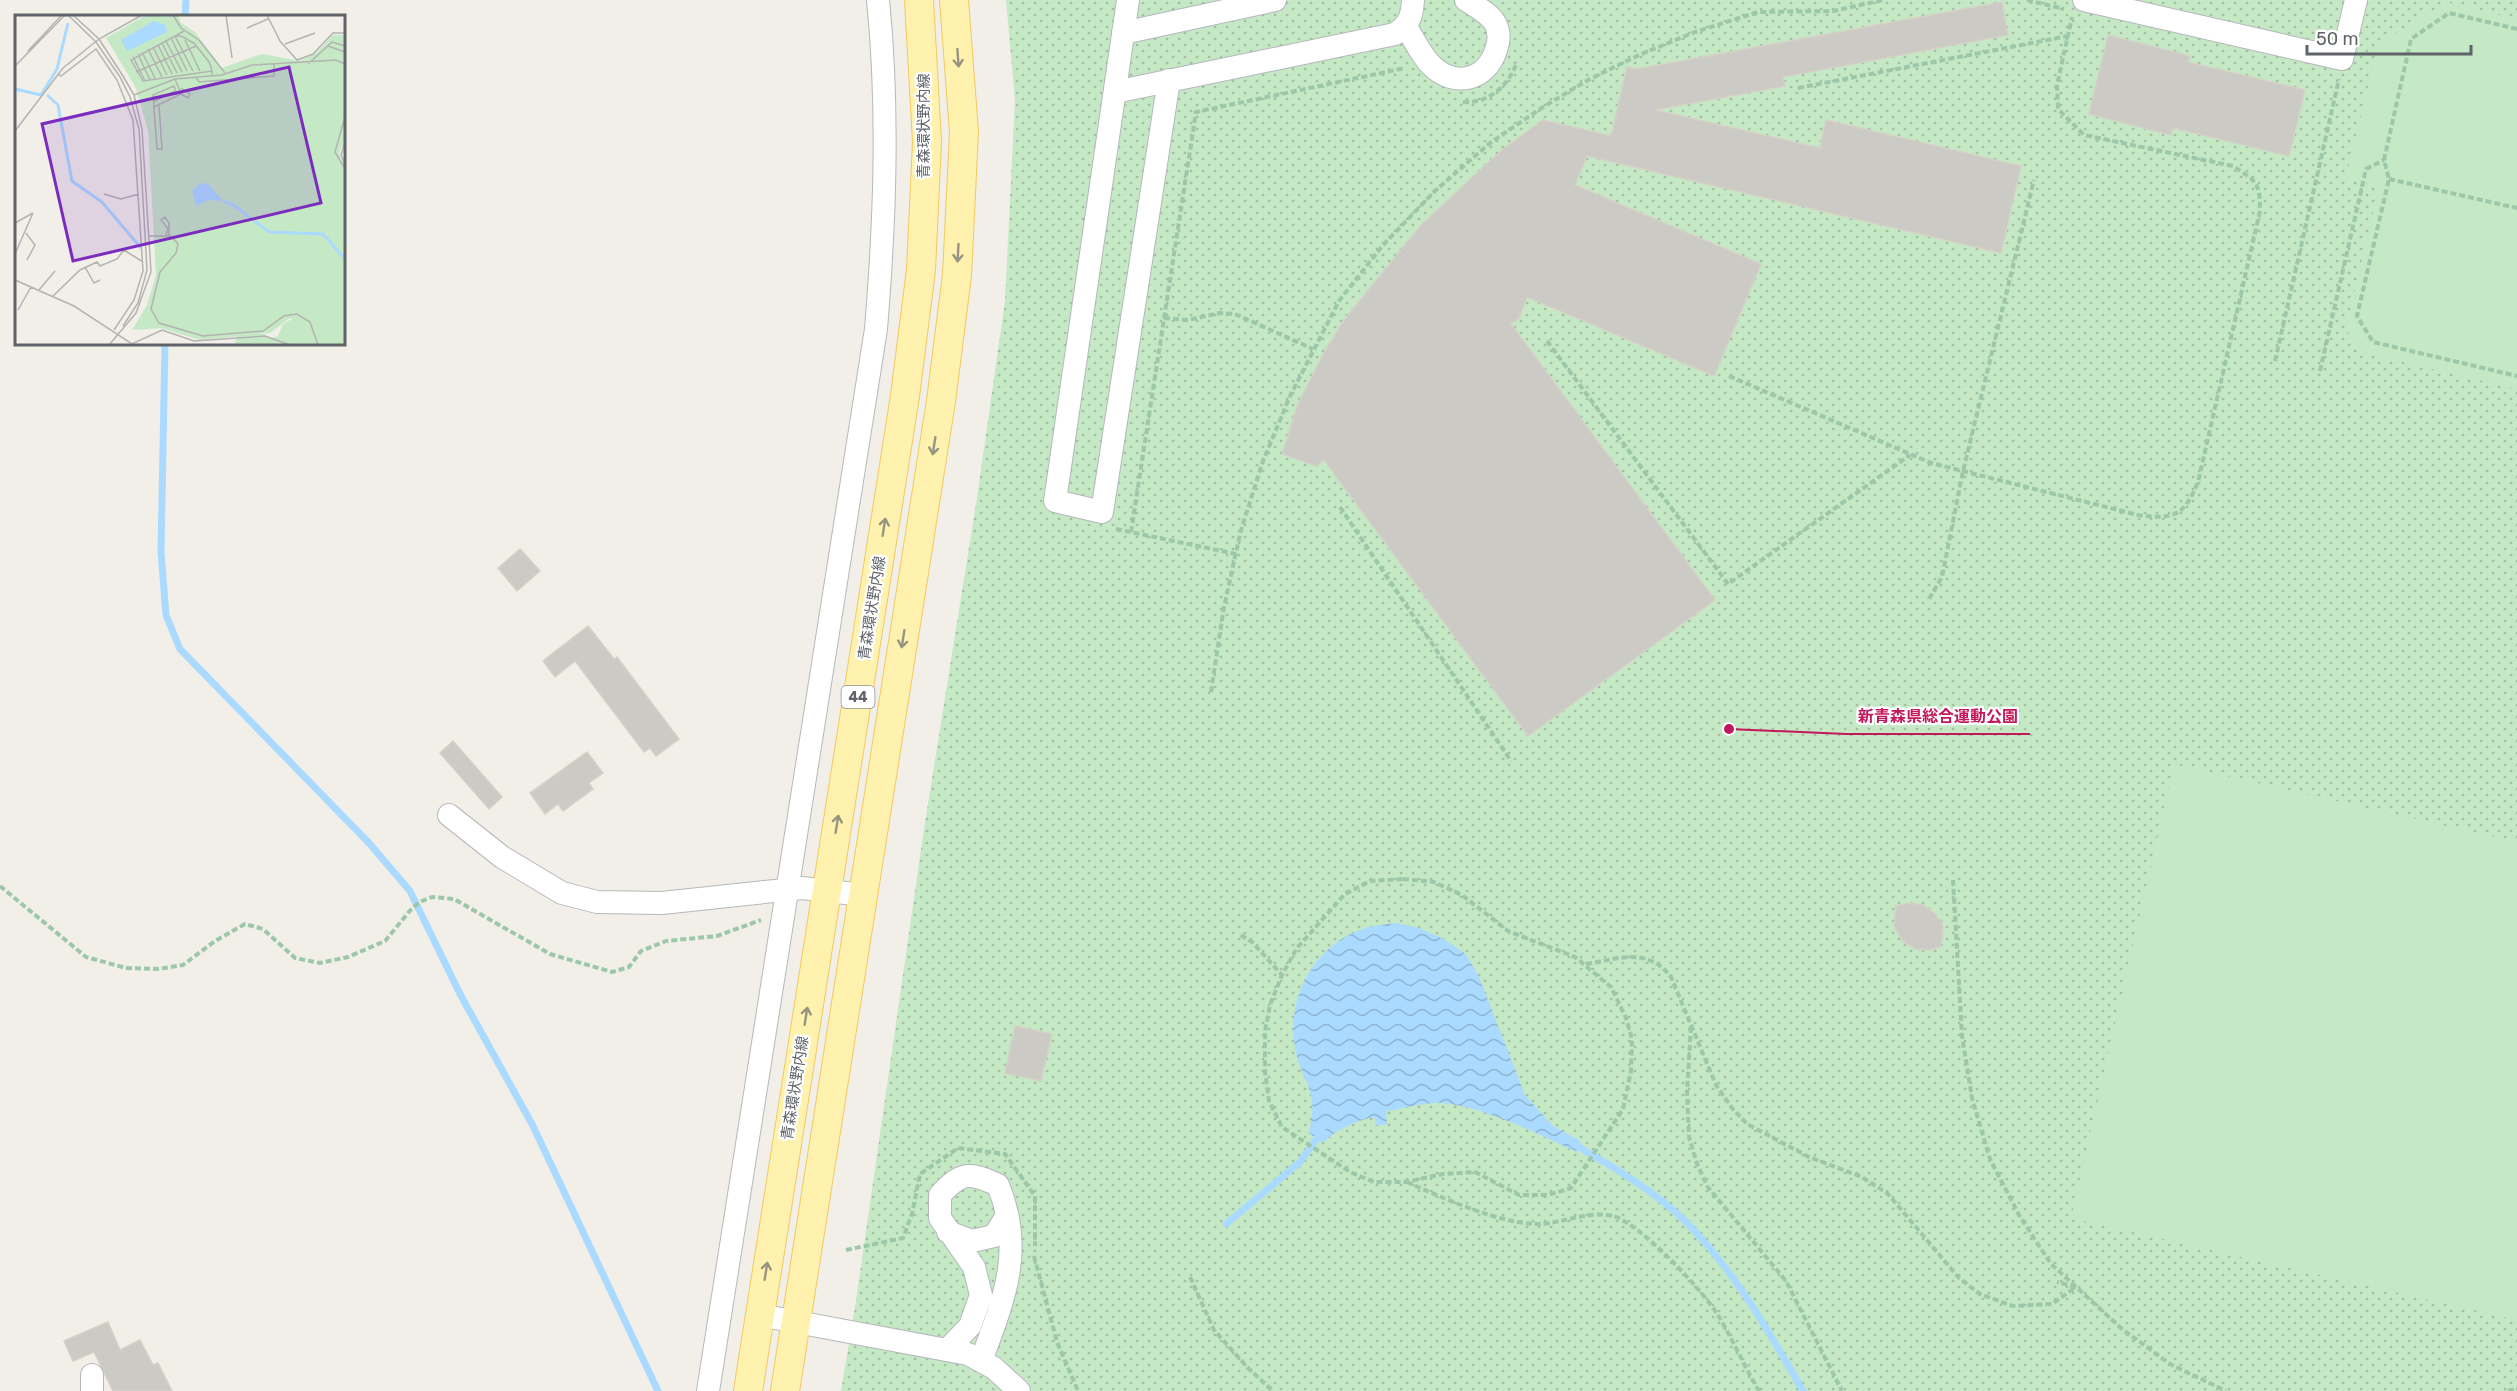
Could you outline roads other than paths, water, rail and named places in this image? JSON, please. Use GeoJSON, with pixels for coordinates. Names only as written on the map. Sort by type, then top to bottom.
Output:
{"type":"FeatureCollection","features":[{"type":"Feature","properties":{"kind":"main road","name":"青森環状野内線"},"geometry":{"type":"LineString","coordinates":[[747,1391],[905,396],[921,270],[927,142],[919,0]]}},
{"type":"Feature","properties":{"kind":"main road","name":"44"},"geometry":{"type":"LineString","coordinates":[[785,1391],[798,1322],[941,401],[957,275],[964,132],[954,0]]}},
{"type":"Feature","properties":{"kind":"main road"},"geometry":{"type":"LineString","coordinates":[[855,712],[891,716]]}},
{"type":"Feature","properties":{"kind":"street"},"geometry":{"type":"LineString","coordinates":[[708,1391],[876,329],[885,162],[884,62],[878,0]]}},
{"type":"Feature","properties":{"kind":"street"},"geometry":{"type":"LineString","coordinates":[[1128,0],[1054,501],[1102,512],[1169,80]]}},
{"type":"Feature","properties":{"kind":"street"},"geometry":{"type":"LineString","coordinates":[[1123,33],[1275,0]]}},
{"type":"Feature","properties":{"kind":"street"},"geometry":{"type":"LineString","coordinates":[[1114,92],[1395,33],[1406,27],[1412,16],[1413,0]]}},
{"type":"Feature","properties":{"kind":"street"},"geometry":{"type":"LineString","coordinates":[[1406,27],[1430,64],[1441,73],[1463,79],[1475,76],[1485,71],[1493,60],[1499,35],[1495,24],[1488,16],[1466,0]]}},
{"type":"Feature","properties":{"kind":"street"},"geometry":{"type":"LineString","coordinates":[[2084,0],[2342,59],[2356,0]]}},
{"type":"Feature","properties":{"kind":"street"},"geometry":{"type":"LineString","coordinates":[[448,815],[502,857],[562,893],[597,902],[787,901],[826,890],[863,895]]}},
{"type":"Feature","properties":{"kind":"street"},"geometry":{"type":"LineString","coordinates":[[947,1350],[970,1326],[981,1295],[974,1267],[940,1218],[940,1195],[954,1180],[976,1175],[998,1185],[1006,1206],[1011,1240],[1010,1271],[981,1361]]}},
{"type":"Feature","properties":{"kind":"street"},"geometry":{"type":"LineString","coordinates":[[948,1232],[972,1241],[994,1236],[1006,1217]]}},
{"type":"Feature","properties":{"kind":"street"},"geometry":{"type":"LineString","coordinates":[[759,1315],[968,1354],[994,1368],[1019,1391]]}},
{"type":"Feature","properties":{"kind":"water"},"geometry":{"type":"Polygon","coordinates":[[[1396,923],[1419,928],[1444,939],[1466,954],[1479,977],[1525,1095],[1553,1126],[1581,1141],[1576,1152],[1492,1115],[1441,1103],[1386,1111],[1387,1124],[1377,1126],[1374,1117],[1360,1121],[1346,1127],[1322,1143],[1309,1133],[1312,1101],[1297,1059],[1293,1033],[1299,993],[1307,975],[1333,945],[1369,927],[1396,923]]]}},
{"type":"Feature","properties":{"kind":"waterway"},"geometry":{"type":"LineString","coordinates":[[185,15],[186,0]]}},
{"type":"Feature","properties":{"kind":"waterway"},"geometry":{"type":"LineString","coordinates":[[165,345],[161,552],[166,615],[180,649],[369,843],[410,891],[460,994],[532,1124],[658,1391]]}},
{"type":"Feature","properties":{"kind":"waterway"},"geometry":{"type":"LineString","coordinates":[[1226,1224],[1300,1162],[1322,1131]]}},
{"type":"Feature","properties":{"kind":"waterway"},"geometry":{"type":"LineString","coordinates":[[1572,1143],[1659,1199],[1703,1240],[1750,1302],[1803,1391]]}},
{"type":"Feature","properties":{"kind":"place","name":"新青森県総合運動公園"},"geometry":{"type":"Point","coordinates":[1729,729]}}]}
